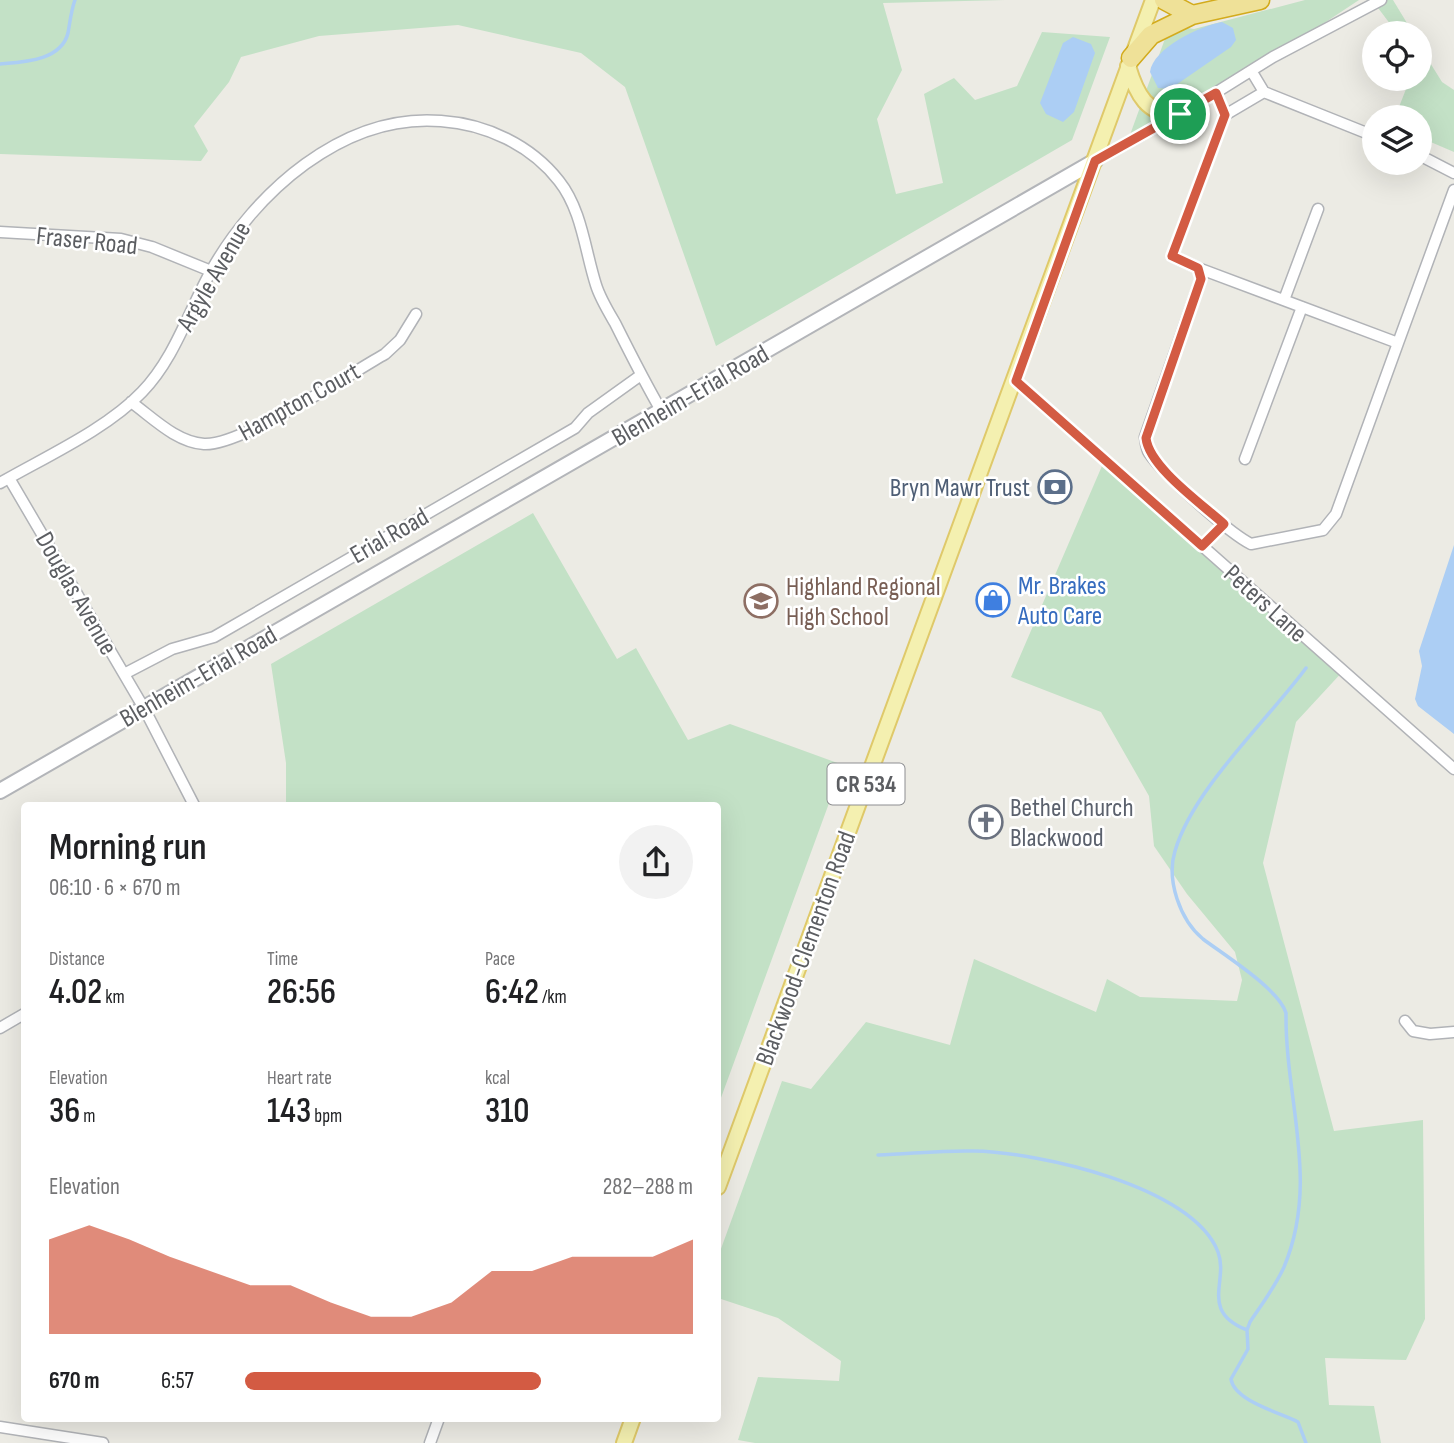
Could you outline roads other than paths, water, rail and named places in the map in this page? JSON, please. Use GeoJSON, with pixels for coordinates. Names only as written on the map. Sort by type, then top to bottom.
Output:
{"type":"FeatureCollection","features":[{"type":"Feature","properties":{"kind":"highway"},"geometry":{"type":"LineString","coordinates":[[1164,0],[1192,15]]}},
{"type":"Feature","properties":{"kind":"highway"},"geometry":{"type":"LineString","coordinates":[[1130,62],[1151,35],[1192,15],[1260,0]]}},
{"type":"Feature","properties":{"kind":"main road","name":"Blackwood-Clementon Road"},"geometry":{"type":"LineString","coordinates":[[721,1179],[1016,381],[1153,0]]}},
{"type":"Feature","properties":{"kind":"main road"},"geometry":{"type":"LineString","coordinates":[[1130,62],[1135,92],[1144,103],[1161,113],[1180,114]]}},
{"type":"Feature","properties":{"kind":"main road","name":"Blenheim-Erial Road"},"geometry":{"type":"LineString","coordinates":[[0,791],[1095,161]]}},
{"type":"Feature","properties":{"kind":"main road"},"geometry":{"type":"LineString","coordinates":[[624,1443],[632,1422]]}},
{"type":"Feature","properties":{"kind":"street","name":"Blenheim-Erial Road"},"geometry":{"type":"LineString","coordinates":[[1095,161],[1252,72],[1273,57],[1381,0]]}},
{"type":"Feature","properties":{"kind":"street"},"geometry":{"type":"LineString","coordinates":[[1252,72],[1264,92],[1362,131]]}},
{"type":"Feature","properties":{"kind":"street"},"geometry":{"type":"LineString","coordinates":[[1264,92],[1225,115],[1172,256],[1398,343]]}},
{"type":"Feature","properties":{"kind":"street"},"geometry":{"type":"LineString","coordinates":[[1216,93],[1225,115]]}},
{"type":"Feature","properties":{"kind":"street","name":"Argyle Avenue"},"geometry":{"type":"LineString","coordinates":[[5,480],[118,413],[131,402],[162,369],[211,271],[250,214],[298,169],[332,147],[373,129],[425,119],[464,123],[495,133],[529,151],[562,184],[587,247],[596,287],[662,412]]}},
{"type":"Feature","properties":{"kind":"street"},"geometry":{"type":"LineString","coordinates":[[1432,162],[1454,173]]}},
{"type":"Feature","properties":{"kind":"street"},"geometry":{"type":"LineString","coordinates":[[1198,268],[1201,279],[1146,438],[1147,450],[1157,463],[1224,524],[1251,544],[1323,530],[1329,526],[1454,190]]}},
{"type":"Feature","properties":{"kind":"street"},"geometry":{"type":"LineString","coordinates":[[1284,300],[1318,209]]}},
{"type":"Feature","properties":{"kind":"street","name":"Fraser Road"},"geometry":{"type":"LineString","coordinates":[[0,232],[121,239],[152,247],[211,271]]}},
{"type":"Feature","properties":{"kind":"street"},"geometry":{"type":"LineString","coordinates":[[1245,459],[1301,307]]}},
{"type":"Feature","properties":{"kind":"street","name":"Hampton Court"},"geometry":{"type":"LineString","coordinates":[[131,402],[185,440],[205,444],[241,436],[385,354],[400,340],[416,314]]}},
{"type":"Feature","properties":{"kind":"street","name":"Erial Road"},"geometry":{"type":"LineString","coordinates":[[124,674],[172,649],[214,636],[551,442],[575,428],[603,401],[641,374]]}},
{"type":"Feature","properties":{"kind":"street","name":"Peters Lane"},"geometry":{"type":"LineString","coordinates":[[1016,381],[1454,769]]}},
{"type":"Feature","properties":{"kind":"street","name":"Douglas Avenue"},"geometry":{"type":"LineString","coordinates":[[5,480],[145,709],[192,802]]}},
{"type":"Feature","properties":{"kind":"street"},"geometry":{"type":"LineString","coordinates":[[1202,546],[1224,524]]}},
{"type":"Feature","properties":{"kind":"street"},"geometry":{"type":"LineString","coordinates":[[0,1028],[21,1016]]}},
{"type":"Feature","properties":{"kind":"street"},"geometry":{"type":"LineString","coordinates":[[1405,1021],[1413,1031],[1430,1034],[1454,1032]]}},
{"type":"Feature","properties":{"kind":"street"},"geometry":{"type":"LineString","coordinates":[[430,1443],[438,1422]]}},
{"type":"Feature","properties":{"kind":"street"},"geometry":{"type":"LineString","coordinates":[[0,1427],[103,1443]]}},
{"type":"Feature","properties":{"kind":"water"},"geometry":{"type":"Polygon","coordinates":[[[1222,22],[1233,28],[1236,40],[1231,47],[1170,89],[1158,88],[1150,72],[1159,55],[1190,33],[1222,22]]]}},
{"type":"Feature","properties":{"kind":"water"},"geometry":{"type":"Polygon","coordinates":[[[1073,37],[1091,44],[1095,53],[1074,112],[1063,122],[1046,114],[1040,103],[1063,43],[1073,37]]]}},
{"type":"Feature","properties":{"kind":"water"},"geometry":{"type":"Polygon","coordinates":[[[1454,545],[1454,734],[1418,706],[1415,699],[1422,666],[1419,651],[1454,545]]]}},
{"type":"Feature","properties":{"kind":"waterway"},"geometry":{"type":"LineString","coordinates":[[0,64],[40,58],[58,49],[68,33],[75,0]]}},
{"type":"Feature","properties":{"kind":"waterway"},"geometry":{"type":"LineString","coordinates":[[1306,668],[1233,756],[1198,804],[1175,851],[1172,874],[1177,899],[1195,931],[1262,983],[1286,1013],[1298,1141],[1299,1203],[1294,1235],[1284,1267],[1250,1322],[1247,1330],[1248,1349],[1231,1379],[1234,1387],[1249,1400],[1298,1422],[1306,1443]]}},
{"type":"Feature","properties":{"kind":"waterway"},"geometry":{"type":"LineString","coordinates":[[878,1155],[962,1151],[1002,1153],[1072,1166],[1146,1191],[1178,1209],[1203,1229],[1218,1252],[1220,1305],[1232,1322],[1247,1330]]}},
{"type":"Feature","properties":{"kind":"place","name":"Bryn Mawr Trust"},"geometry":{"type":"Point","coordinates":[1055,487]}},
{"type":"Feature","properties":{"kind":"place","name":"Mr. Brakes Auto Care"},"geometry":{"type":"Point","coordinates":[993,600]}},
{"type":"Feature","properties":{"kind":"place","name":"Highland Regional High School"},"geometry":{"type":"Point","coordinates":[761,601]}},
{"type":"Feature","properties":{"kind":"place","name":"Bethel Church Blackwood"},"geometry":{"type":"Point","coordinates":[986,822]}}]}
